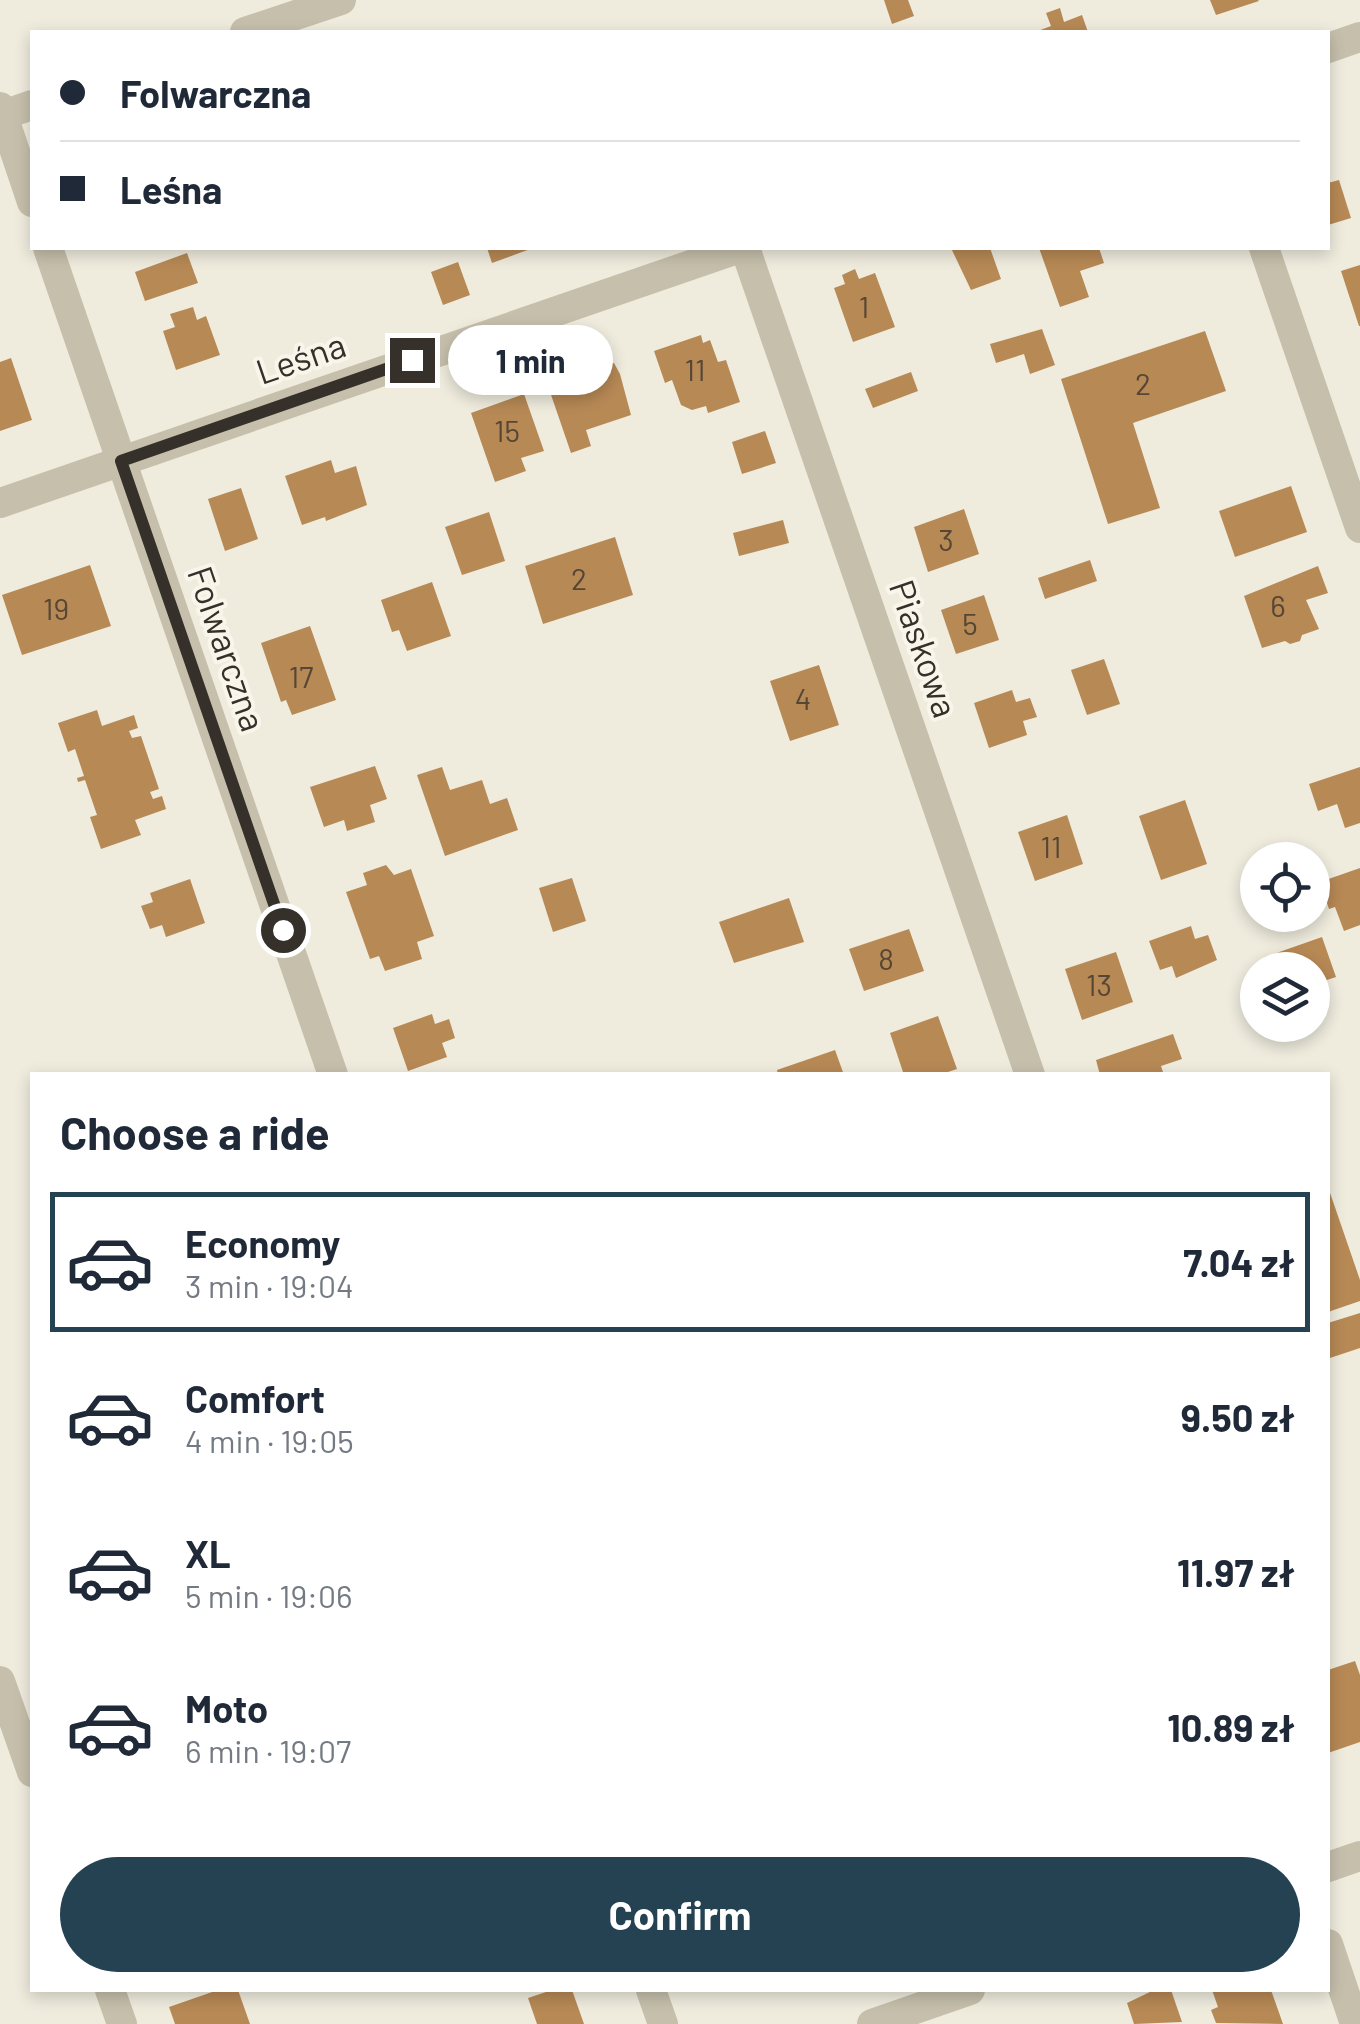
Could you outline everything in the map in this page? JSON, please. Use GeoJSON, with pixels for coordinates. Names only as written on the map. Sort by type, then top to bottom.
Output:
{"type":"FeatureCollection","features":[{"type":"Feature","properties":{"kind":"street"},"geometry":{"type":"LineString","coordinates":[[251,30],[341,0]]}},
{"type":"Feature","properties":{"kind":"street"},"geometry":{"type":"LineString","coordinates":[[1330,47],[1360,37]]}},
{"type":"Feature","properties":{"kind":"street"},"geometry":{"type":"LineString","coordinates":[[30,105],[1,111],[30,196]]}},
{"type":"Feature","properties":{"kind":"street","name":"Folwarczna"},"geometry":{"type":"LineString","coordinates":[[49,250],[333,1072]]}},
{"type":"Feature","properties":{"kind":"street","name":"Leśna"},"geometry":{"type":"LineString","coordinates":[[0,502],[736,250]]}},
{"type":"Feature","properties":{"kind":"street","name":"Piaskowa"},"geometry":{"type":"LineString","coordinates":[[743,250],[1029,1072]]}},
{"type":"Feature","properties":{"kind":"street"},"geometry":{"type":"LineString","coordinates":[[1265,250],[1360,528]]}},
{"type":"Feature","properties":{"kind":"street"},"geometry":{"type":"LineString","coordinates":[[0,1681],[30,1766]]}},
{"type":"Feature","properties":{"kind":"street"},"geometry":{"type":"LineString","coordinates":[[1330,1866],[1360,1856]]}},
{"type":"Feature","properties":{"kind":"street"},"geometry":{"type":"LineString","coordinates":[[1330,1950],[1355,2024]]}},
{"type":"Feature","properties":{"kind":"street"},"geometry":{"type":"LineString","coordinates":[[111,1992],[122,2024]]}},
{"type":"Feature","properties":{"kind":"street"},"geometry":{"type":"LineString","coordinates":[[652,1992],[663,2024]]}},
{"type":"Feature","properties":{"kind":"street"},"geometry":{"type":"LineString","coordinates":[[872,2024],[964,1992]]}},
{"type":"Feature","properties":{"kind":"building"},"geometry":{"type":"Polygon","coordinates":[[[884,0],[908,0],[914,16],[892,24],[884,0]]]}},
{"type":"Feature","properties":{"kind":"building"},"geometry":{"type":"Polygon","coordinates":[[[1210,0],[1258,0],[1259,1],[1216,15],[1210,0]]]}},
{"type":"Feature","properties":{"kind":"building"},"geometry":{"type":"Polygon","coordinates":[[[1060,8],[1064,22],[1082,15],[1087,30],[1040,30],[1051,26],[1046,13],[1060,8]]]}},
{"type":"Feature","properties":{"kind":"building"},"geometry":{"type":"Polygon","coordinates":[[[1339,180],[1351,218],[1330,224],[1330,182],[1339,180]]]}},
{"type":"Feature","properties":{"kind":"building"},"geometry":{"type":"Polygon","coordinates":[[[488,250],[528,250],[492,263],[488,250]]]}},
{"type":"Feature","properties":{"kind":"building"},"geometry":{"type":"Polygon","coordinates":[[[952,250],[991,250],[1001,279],[971,290],[952,250]]]}},
{"type":"Feature","properties":{"kind":"building"},"geometry":{"type":"Polygon","coordinates":[[[1040,250],[1100,250],[1104,263],[1080,271],[1089,297],[1060,307],[1040,250]]]}},
{"type":"Feature","properties":{"kind":"building"},"geometry":{"type":"Polygon","coordinates":[[[187,253],[198,283],[145,301],[135,272],[187,253]]]}},
{"type":"Feature","properties":{"kind":"building"},"geometry":{"type":"Polygon","coordinates":[[[458,262],[470,295],[443,305],[431,272],[458,262]]]}},
{"type":"Feature","properties":{"kind":"building"},"geometry":{"type":"Polygon","coordinates":[[[1360,265],[1360,326],[1359,326],[1341,271],[1360,265]]]}},
{"type":"Feature","properties":{"kind":"building"},"geometry":{"type":"Polygon","coordinates":[[[855,269],[859,279],[875,273],[895,327],[853,342],[834,288],[845,284],[842,275],[855,269]]]}},
{"type":"Feature","properties":{"kind":"building"},"geometry":{"type":"Polygon","coordinates":[[[193,307],[197,320],[206,316],[220,355],[176,370],[163,331],[175,327],[170,314],[193,307]]]}},
{"type":"Feature","properties":{"kind":"building"},"geometry":{"type":"Polygon","coordinates":[[[1042,329],[1055,365],[1030,374],[1024,354],[996,363],[990,344],[1042,329]]]}},
{"type":"Feature","properties":{"kind":"building"},"geometry":{"type":"Polygon","coordinates":[[[1205,331],[1226,391],[1133,423],[1160,508],[1108,524],[1061,379],[1205,331]]]}},
{"type":"Feature","properties":{"kind":"building"},"geometry":{"type":"Polygon","coordinates":[[[701,335],[703,343],[710,340],[718,362],[726,360],[740,402],[708,413],[706,406],[692,410],[681,405],[672,380],[665,383],[654,351],[701,335]]]}},
{"type":"Feature","properties":{"kind":"building"},"geometry":{"type":"Polygon","coordinates":[[[602,357],[605,366],[614,363],[620,374],[631,415],[586,430],[591,446],[571,453],[548,386],[584,374],[580,364],[602,357]]]}},
{"type":"Feature","properties":{"kind":"building"},"geometry":{"type":"Polygon","coordinates":[[[11,358],[32,420],[0,431],[0,362],[11,358]]]}},
{"type":"Feature","properties":{"kind":"building"},"geometry":{"type":"Polygon","coordinates":[[[911,372],[918,391],[873,408],[865,389],[911,372]]]}},
{"type":"Feature","properties":{"kind":"building"},"geometry":{"type":"Polygon","coordinates":[[[524,394],[544,451],[521,458],[526,471],[495,482],[471,413],[524,394]]]}},
{"type":"Feature","properties":{"kind":"building"},"geometry":{"type":"Polygon","coordinates":[[[765,431],[776,463],[742,474],[732,442],[765,431]]]}},
{"type":"Feature","properties":{"kind":"building"},"geometry":{"type":"Polygon","coordinates":[[[331,460],[335,473],[356,466],[367,505],[326,521],[325,517],[302,525],[285,476],[331,460]]]}},
{"type":"Feature","properties":{"kind":"building"},"geometry":{"type":"Polygon","coordinates":[[[1291,486],[1307,532],[1235,557],[1219,511],[1291,486]]]}},
{"type":"Feature","properties":{"kind":"building"},"geometry":{"type":"Polygon","coordinates":[[[241,488],[258,539],[225,551],[208,499],[241,488]]]}},
{"type":"Feature","properties":{"kind":"building"},"geometry":{"type":"Polygon","coordinates":[[[964,509],[979,554],[928,572],[914,527],[964,509]]]}},
{"type":"Feature","properties":{"kind":"building"},"geometry":{"type":"Polygon","coordinates":[[[489,512],[505,561],[462,575],[445,527],[489,512]]]}},
{"type":"Feature","properties":{"kind":"building"},"geometry":{"type":"Polygon","coordinates":[[[783,520],[789,543],[739,556],[733,533],[783,520]]]}},
{"type":"Feature","properties":{"kind":"building"},"geometry":{"type":"Polygon","coordinates":[[[615,537],[633,595],[543,624],[525,566],[615,537]]]}},
{"type":"Feature","properties":{"kind":"building"},"geometry":{"type":"Polygon","coordinates":[[[1090,560],[1097,581],[1045,599],[1038,578],[1090,560]]]}},
{"type":"Feature","properties":{"kind":"building"},"geometry":{"type":"Polygon","coordinates":[[[90,565],[111,626],[22,655],[2,595],[90,565]]]}},
{"type":"Feature","properties":{"kind":"building"},"geometry":{"type":"Polygon","coordinates":[[[1318,566],[1328,593],[1306,600],[1319,629],[1302,635],[1300,641],[1262,648],[1244,596],[1318,566]]]}},
{"type":"Feature","properties":{"kind":"building"},"geometry":{"type":"Polygon","coordinates":[[[432,582],[451,636],[407,651],[399,630],[392,632],[381,600],[432,582]]]}},
{"type":"Feature","properties":{"kind":"building"},"geometry":{"type":"Polygon","coordinates":[[[984,595],[999,640],[956,654],[941,610],[984,595]]]}},
{"type":"Feature","properties":{"kind":"building"},"geometry":{"type":"Polygon","coordinates":[[[310,626],[336,700],[292,715],[286,700],[281,702],[261,643],[310,626]]]}},
{"type":"Feature","properties":{"kind":"building"},"geometry":{"type":"Polygon","coordinates":[[[1104,659],[1120,704],[1087,715],[1071,670],[1104,659]]]}},
{"type":"Feature","properties":{"kind":"building"},"geometry":{"type":"Polygon","coordinates":[[[819,665],[839,725],[790,741],[770,681],[819,665]]]}},
{"type":"Feature","properties":{"kind":"building"},"geometry":{"type":"Polygon","coordinates":[[[1012,690],[1016,702],[1030,698],[1037,717],[1023,721],[1027,735],[989,748],[974,703],[1012,690]]]}},
{"type":"Feature","properties":{"kind":"building"},"geometry":{"type":"Polygon","coordinates":[[[97,710],[102,726],[134,715],[138,728],[129,731],[132,738],[141,736],[159,789],[150,792],[153,799],[162,796],[166,809],[135,820],[141,835],[101,849],[90,817],[97,815],[85,780],[78,782],[77,778],[84,776],[75,749],[68,752],[58,723],[97,710]]]}},
{"type":"Feature","properties":{"kind":"building"},"geometry":{"type":"Polygon","coordinates":[[[375,766],[387,799],[370,805],[375,822],[347,831],[344,820],[324,827],[310,787],[375,766]]]}},
{"type":"Feature","properties":{"kind":"building"},"geometry":{"type":"Polygon","coordinates":[[[442,767],[450,790],[482,780],[490,804],[507,798],[518,830],[445,856],[417,775],[442,767]]]}},
{"type":"Feature","properties":{"kind":"building"},"geometry":{"type":"Polygon","coordinates":[[[1360,767],[1360,823],[1345,828],[1337,804],[1318,811],[1309,784],[1360,767]]]}},
{"type":"Feature","properties":{"kind":"building"},"geometry":{"type":"Polygon","coordinates":[[[1185,800],[1207,864],[1161,880],[1139,816],[1185,800]]]}},
{"type":"Feature","properties":{"kind":"building"},"geometry":{"type":"Polygon","coordinates":[[[1067,815],[1083,864],[1035,881],[1018,832],[1067,815]]]}},
{"type":"Feature","properties":{"kind":"building"},"geometry":{"type":"Polygon","coordinates":[[[386,865],[394,875],[411,869],[434,936],[417,942],[422,959],[385,971],[379,956],[370,959],[346,892],[367,885],[363,873],[386,865]]]}},
{"type":"Feature","properties":{"kind":"building"},"geometry":{"type":"Polygon","coordinates":[[[1360,868],[1360,925],[1344,931],[1335,907],[1330,909],[1330,878],[1360,868]]]}},
{"type":"Feature","properties":{"kind":"building"},"geometry":{"type":"Polygon","coordinates":[[[572,878],[586,921],[553,932],[539,888],[572,878]]]}},
{"type":"Feature","properties":{"kind":"building"},"geometry":{"type":"Polygon","coordinates":[[[190,879],[205,923],[166,937],[162,925],[150,929],[141,906],[153,902],[150,893],[190,879]]]}},
{"type":"Feature","properties":{"kind":"building"},"geometry":{"type":"Polygon","coordinates":[[[789,898],[804,942],[734,963],[719,922],[789,898]]]}},
{"type":"Feature","properties":{"kind":"building"},"geometry":{"type":"Polygon","coordinates":[[[1191,926],[1195,939],[1208,935],[1217,960],[1176,978],[1172,966],[1160,970],[1149,941],[1191,926]]]}},
{"type":"Feature","properties":{"kind":"building"},"geometry":{"type":"Polygon","coordinates":[[[909,929],[924,971],[864,991],[849,949],[909,929]]]}},
{"type":"Feature","properties":{"kind":"building"},"geometry":{"type":"Polygon","coordinates":[[[1322,937],[1327,952],[1279,952],[1322,937]]]}},
{"type":"Feature","properties":{"kind":"building"},"geometry":{"type":"Polygon","coordinates":[[[1116,952],[1133,1002],[1082,1020],[1065,969],[1116,952]]]}},
{"type":"Feature","properties":{"kind":"building"},"geometry":{"type":"Polygon","coordinates":[[[432,1014],[435,1024],[449,1019],[455,1038],[442,1043],[447,1057],[408,1071],[393,1028],[432,1014]]]}},
{"type":"Feature","properties":{"kind":"building"},"geometry":{"type":"Polygon","coordinates":[[[938,1016],[957,1069],[903,1072],[890,1033],[938,1016]]]}},
{"type":"Feature","properties":{"kind":"building"},"geometry":{"type":"Polygon","coordinates":[[[1173,1034],[1182,1059],[1161,1066],[1163,1072],[1099,1072],[1096,1060],[1173,1034]]]}},
{"type":"Feature","properties":{"kind":"building"},"geometry":{"type":"Polygon","coordinates":[[[835,1050],[843,1072],[777,1072],[835,1050]]]}},
{"type":"Feature","properties":{"kind":"building"},"geometry":{"type":"Polygon","coordinates":[[[1330,1193],[1360,1280],[1360,1301],[1330,1311],[1330,1193]]]}},
{"type":"Feature","properties":{"kind":"building"},"geometry":{"type":"Polygon","coordinates":[[[1360,1313],[1360,1348],[1330,1358],[1330,1322],[1360,1313]]]}},
{"type":"Feature","properties":{"kind":"building"},"geometry":{"type":"Polygon","coordinates":[[[1355,1661],[1360,1675],[1360,1742],[1330,1752],[1330,1669],[1355,1661]]]}},
{"type":"Feature","properties":{"kind":"building"},"geometry":{"type":"Polygon","coordinates":[[[212,1992],[239,1992],[250,2024],[175,2024],[169,2007],[212,1992]]]}},
{"type":"Feature","properties":{"kind":"building"},"geometry":{"type":"Polygon","coordinates":[[[546,1992],[573,1992],[584,2024],[537,2024],[528,1998],[546,1992]]]}},
{"type":"Feature","properties":{"kind":"building"},"geometry":{"type":"Polygon","coordinates":[[[1150,1992],[1172,1992],[1182,2022],[1134,2024],[1127,2003],[1150,1992]]]}},
{"type":"Feature","properties":{"kind":"building"},"geometry":{"type":"Polygon","coordinates":[[[1213,1992],[1272,1992],[1283,2024],[1216,2023],[1211,2010],[1218,2007],[1213,1992]]]}},
{"type":"Feature","properties":{"kind":"route"},"geometry":{"type":"LineString","coordinates":[[283,930],[121,461],[412,360]]}}]}
